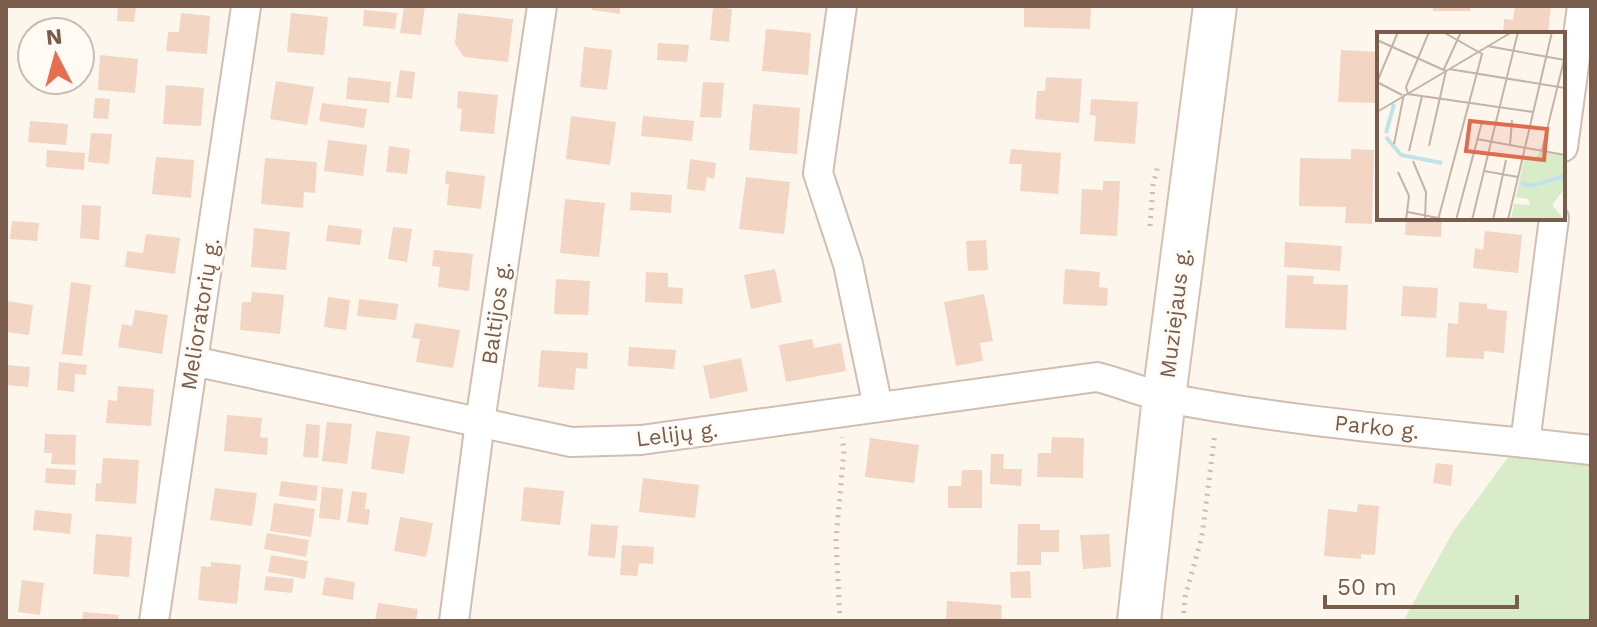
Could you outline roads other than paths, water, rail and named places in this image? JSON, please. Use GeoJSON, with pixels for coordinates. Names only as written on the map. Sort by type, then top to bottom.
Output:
{"type":"FeatureCollection","features":[{"type":"Feature","properties":{"kind":"main road","name":"Muziejaus g."},"geometry":{"type":"LineString","coordinates":[[1139,621],[1164,397],[1215,6]]}},
{"type":"Feature","properties":{"kind":"street","name":"Baltijos g."},"geometry":{"type":"LineString","coordinates":[[454,621],[480,422],[542,6]]}},
{"type":"Feature","properties":{"kind":"street"},"geometry":{"type":"LineString","coordinates":[[842,6],[818,173],[848,264],[878,407]]}},
{"type":"Feature","properties":{"kind":"street"},"geometry":{"type":"LineString","coordinates":[[1565,132],[1582,6]]}},
{"type":"Feature","properties":{"kind":"street","name":"Melioratorių g."},"geometry":{"type":"LineString","coordinates":[[154,621],[246,7]]}},
{"type":"Feature","properties":{"kind":"street"},"geometry":{"type":"LineString","coordinates":[[1525,443],[1554,220]]}},
{"type":"Feature","properties":{"kind":"street","name":"Lelijų g."},"geometry":{"type":"LineString","coordinates":[[193,361],[571,442],[641,440],[1097,377],[1164,397]]}},
{"type":"Feature","properties":{"kind":"street","name":"Parko g."},"geometry":{"type":"LineString","coordinates":[[1164,397],[1356,426],[1591,450]]}}]}
